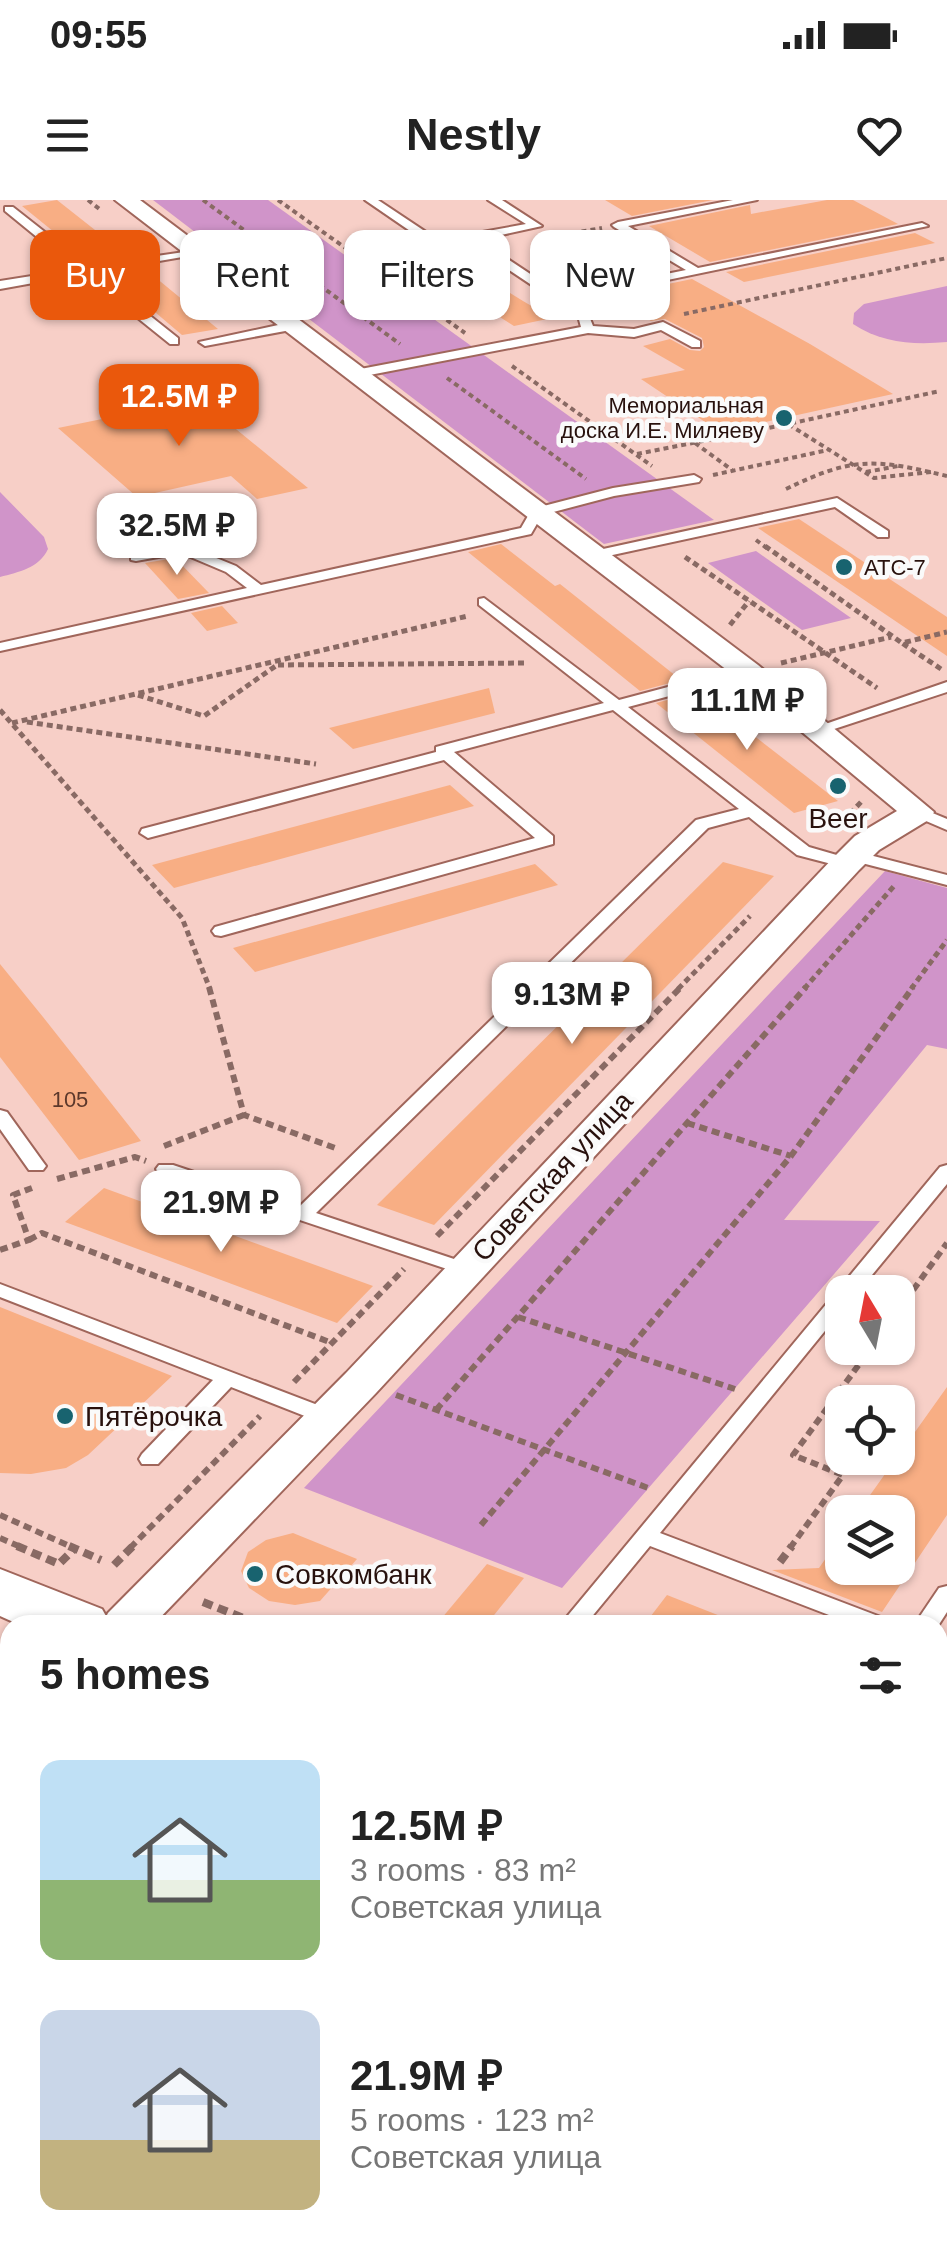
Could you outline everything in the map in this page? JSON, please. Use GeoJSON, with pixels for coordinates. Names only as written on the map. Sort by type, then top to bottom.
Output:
{"type":"FeatureCollection","features":[{"type":"Feature","properties":{"kind":"main road"},"geometry":{"type":"LineString","coordinates":[[0,1591],[56,1615]]}},
{"type":"Feature","properties":{"kind":"street","name":"Советская улица"},"geometry":{"type":"LineString","coordinates":[[126,200],[180,241]]}},
{"type":"Feature","properties":{"kind":"street","name":"Советская улица"},"geometry":{"type":"LineString","coordinates":[[135,1615],[361,1383],[850,859],[937,816],[284,320]]}},
{"type":"Feature","properties":{"kind":"lane"},"geometry":{"type":"LineString","coordinates":[[371,200],[415,230]]}},
{"type":"Feature","properties":{"kind":"lane"},"geometry":{"type":"LineString","coordinates":[[494,200],[536,226],[510,231]]}},
{"type":"Feature","properties":{"kind":"lane"},"geometry":{"type":"LineString","coordinates":[[697,272],[618,224],[750,200]]}},
{"type":"Feature","properties":{"kind":"lane"},"geometry":{"type":"LineString","coordinates":[[9,210],[35,230]]}},
{"type":"Feature","properties":{"kind":"lane"},"geometry":{"type":"LineString","coordinates":[[670,277],[922,226]]}},
{"type":"Feature","properties":{"kind":"lane"},"geometry":{"type":"LineString","coordinates":[[0,285],[30,280]]}},
{"type":"Feature","properties":{"kind":"lane"},"geometry":{"type":"LineString","coordinates":[[148,320],[174,341]]}},
{"type":"Feature","properties":{"kind":"lane"},"geometry":{"type":"LineString","coordinates":[[585,320],[588,328]]}},
{"type":"Feature","properties":{"kind":"lane"},"geometry":{"type":"LineString","coordinates":[[205,342],[292,326]]}},
{"type":"Feature","properties":{"kind":"lane"},"geometry":{"type":"LineString","coordinates":[[354,374],[588,328],[634,333],[664,326],[696,344]]}},
{"type":"Feature","properties":{"kind":"lane"},"geometry":{"type":"LineString","coordinates":[[0,647],[526,532],[538,512],[612,492],[694,479]]}},
{"type":"Feature","properties":{"kind":"lane"},"geometry":{"type":"LineString","coordinates":[[594,556],[836,502],[883,534]]}},
{"type":"Feature","properties":{"kind":"lane"},"geometry":{"type":"LineString","coordinates":[[136,558],[182,548],[232,569],[258,590]]}},
{"type":"Feature","properties":{"kind":"lane"},"geometry":{"type":"LineString","coordinates":[[489,606],[803,851],[947,880]]}},
{"type":"Feature","properties":{"kind":"lane"},"geometry":{"type":"LineString","coordinates":[[221,930],[548,840],[442,750],[747,671]]}},
{"type":"Feature","properties":{"kind":"lane"},"geometry":{"type":"LineString","coordinates":[[820,729],[947,686]]}},
{"type":"Feature","properties":{"kind":"lane"},"geometry":{"type":"LineString","coordinates":[[148,833],[446,754]]}},
{"type":"Feature","properties":{"kind":"lane"},"geometry":{"type":"LineString","coordinates":[[302,1214],[702,824],[752,811]]}},
{"type":"Feature","properties":{"kind":"lane"},"geometry":{"type":"LineString","coordinates":[[0,1116],[36,1166]]}},
{"type":"Feature","properties":{"kind":"lane"},"geometry":{"type":"LineString","coordinates":[[166,1168],[465,1269]]}},
{"type":"Feature","properties":{"kind":"lane"},"geometry":{"type":"LineString","coordinates":[[861,1275],[947,1171]]}},
{"type":"Feature","properties":{"kind":"lane"},"geometry":{"type":"LineString","coordinates":[[0,1290],[328,1416]]}},
{"type":"Feature","properties":{"kind":"lane"},"geometry":{"type":"LineString","coordinates":[[580,1615],[825,1318]]}},
{"type":"Feature","properties":{"kind":"lane"},"geometry":{"type":"LineString","coordinates":[[150,1459],[227,1378]]}},
{"type":"Feature","properties":{"kind":"lane"},"geometry":{"type":"LineString","coordinates":[[646,1536],[852,1615]]}},
{"type":"Feature","properties":{"kind":"lane"},"geometry":{"type":"LineString","coordinates":[[933,1615],[947,1594]]}},
{"type":"Feature","properties":{"kind":"path"},"geometry":{"type":"LineString","coordinates":[[278,200],[674,482]]}},
{"type":"Feature","properties":{"kind":"path"},"geometry":{"type":"LineString","coordinates":[[670,317],[947,258]]}},
{"type":"Feature","properties":{"kind":"path"},"geometry":{"type":"LineString","coordinates":[[636,454],[940,391]]}},
{"type":"Feature","properties":{"kind":"path"},"geometry":{"type":"LineString","coordinates":[[788,424],[874,478],[931,472]]}},
{"type":"Feature","properties":{"kind":"path"},"geometry":{"type":"LineString","coordinates":[[695,442],[734,470]]}},
{"type":"Feature","properties":{"kind":"path"},"geometry":{"type":"LineString","coordinates":[[694,479],[830,450]]}},
{"type":"Feature","properties":{"kind":"path"},"geometry":{"type":"LineString","coordinates":[[946,475],[867,459],[849,462],[824,468],[727,519],[947,672]]}},
{"type":"Feature","properties":{"kind":"path"},"geometry":{"type":"LineString","coordinates":[[864,472],[904,465]]}},
{"type":"Feature","properties":{"kind":"path"},"geometry":{"type":"LineString","coordinates":[[660,541],[896,701]]}},
{"type":"Feature","properties":{"kind":"path"},"geometry":{"type":"LineString","coordinates":[[12,724],[489,606]]}},
{"type":"Feature","properties":{"kind":"path"},"geometry":{"type":"LineString","coordinates":[[902,643],[947,632]]}},
{"type":"Feature","properties":{"kind":"path"},"geometry":{"type":"LineString","coordinates":[[747,671],[892,636]]}},
{"type":"Feature","properties":{"kind":"path"},"geometry":{"type":"LineString","coordinates":[[136,694],[204,716],[283,660]]}},
{"type":"Feature","properties":{"kind":"path"},"geometry":{"type":"LineString","coordinates":[[276,665],[536,662]]}},
{"type":"Feature","properties":{"kind":"path"},"geometry":{"type":"LineString","coordinates":[[0,710],[182,918],[218,1011],[244,1116]]}},
{"type":"Feature","properties":{"kind":"path"},"geometry":{"type":"LineString","coordinates":[[21,722],[374,773]]}},
{"type":"Feature","properties":{"kind":"path"},"geometry":{"type":"LineString","coordinates":[[114,1565],[868,795]]}},
{"type":"Feature","properties":{"kind":"path"},"geometry":{"type":"LineString","coordinates":[[436,1410],[908,870]]}},
{"type":"Feature","properties":{"kind":"path"},"geometry":{"type":"LineString","coordinates":[[481,1525],[791,1156],[947,940]]}},
{"type":"Feature","properties":{"kind":"path"},"geometry":{"type":"LineString","coordinates":[[28,1240],[13,1195],[135,1157],[244,1116],[360,1158]]}},
{"type":"Feature","properties":{"kind":"path"},"geometry":{"type":"LineString","coordinates":[[688,1122],[791,1156]]}},
{"type":"Feature","properties":{"kind":"path"},"geometry":{"type":"LineString","coordinates":[[135,1157],[166,1168]]}},
{"type":"Feature","properties":{"kind":"path"},"geometry":{"type":"LineString","coordinates":[[0,1250],[42,1233],[332,1343]]}},
{"type":"Feature","properties":{"kind":"path"},"geometry":{"type":"LineString","coordinates":[[915,1287],[947,1243]]}},
{"type":"Feature","properties":{"kind":"path"},"geometry":{"type":"LineString","coordinates":[[518,1317],[759,1398]]}},
{"type":"Feature","properties":{"kind":"path"},"geometry":{"type":"LineString","coordinates":[[766,1582],[843,1475],[793,1455],[859,1365]]}},
{"type":"Feature","properties":{"kind":"path"},"geometry":{"type":"LineString","coordinates":[[361,1383],[676,1498]]}},
{"type":"Feature","properties":{"kind":"path"},"geometry":{"type":"LineString","coordinates":[[0,1515],[101,1560]]}},
{"type":"Feature","properties":{"kind":"path"},"geometry":{"type":"LineString","coordinates":[[0,1538],[59,1564],[75,1548]]}},
{"type":"Feature","properties":{"kind":"path"},"geometry":{"type":"LineString","coordinates":[[204,1602],[237,1615]]}},
{"type":"Feature","properties":{"kind":"shaded area"},"geometry":{"type":"Polygon","coordinates":[[[153,200],[268,200],[310,230],[192,230],[153,200]]]}},
{"type":"Feature","properties":{"kind":"shaded area"},"geometry":{"type":"Polygon","coordinates":[[[324,240],[344,255],[344,320],[435,320],[714,520],[604,544],[310,320],[324,320],[324,240]]]}},
{"type":"Feature","properties":{"kind":"shaded area"},"geometry":{"type":"Polygon","coordinates":[[[947,286],[947,342],[898,341],[853,324],[854,313],[864,304],[947,286]]]}},
{"type":"Feature","properties":{"kind":"shaded area"},"geometry":{"type":"Polygon","coordinates":[[[0,492],[44,537],[48,549],[34,565],[0,577],[0,492]]]}},
{"type":"Feature","properties":{"kind":"shaded area"},"geometry":{"type":"Polygon","coordinates":[[[756,551],[851,618],[802,630],[708,563],[756,551]]]}},
{"type":"Feature","properties":{"kind":"shaded area"},"geometry":{"type":"Polygon","coordinates":[[[885,871],[947,888],[947,1049],[927,1045],[784,1220],[880,1221],[833,1275],[825,1275],[825,1284],[562,1588],[304,1488],[885,871]]]}},
{"type":"Feature","properties":{"kind":"building"},"geometry":{"type":"Polygon","coordinates":[[[57,200],[95,230],[52,230],[22,206],[57,200]]]}},
{"type":"Feature","properties":{"kind":"building"},"geometry":{"type":"Polygon","coordinates":[[[605,200],[713,200],[632,216],[605,200]]]}},
{"type":"Feature","properties":{"kind":"building"},"geometry":{"type":"Polygon","coordinates":[[[827,200],[853,200],[898,224],[710,262],[670,238],[670,230],[649,226],[750,205],[751,214],[827,200]]]}},
{"type":"Feature","properties":{"kind":"building"},"geometry":{"type":"Polygon","coordinates":[[[915,233],[935,243],[744,282],[726,272],[915,233]]]}},
{"type":"Feature","properties":{"kind":"building"},"geometry":{"type":"Polygon","coordinates":[[[692,279],[893,394],[720,432],[641,379],[685,370],[643,346],[670,339],[690,350],[700,351],[704,347],[702,338],[667,320],[670,320],[670,284],[692,279]]]}},
{"type":"Feature","properties":{"kind":"building"},"geometry":{"type":"Polygon","coordinates":[[[160,280],[180,297],[180,320],[207,320],[218,329],[182,335],[160,316],[160,280]]]}},
{"type":"Feature","properties":{"kind":"building"},"geometry":{"type":"Polygon","coordinates":[[[510,292],[530,305],[530,320],[542,320],[514,326],[505,320],[510,320],[510,292]]]}},
{"type":"Feature","properties":{"kind":"building"},"geometry":{"type":"Polygon","coordinates":[[[186,388],[308,488],[257,499],[231,476],[137,497],[58,428],[151,409],[137,397],[186,388]]]}},
{"type":"Feature","properties":{"kind":"building","name":"АТС-7"},"geometry":{"type":"Polygon","coordinates":[[[799,519],[947,617],[947,656],[758,528],[799,519]]]}},
{"type":"Feature","properties":{"kind":"building"},"geometry":{"type":"Polygon","coordinates":[[[501,544],[555,586],[560,584],[681,680],[640,691],[468,552],[501,544]]]}},
{"type":"Feature","properties":{"kind":"building"},"geometry":{"type":"Polygon","coordinates":[[[175,558],[209,593],[178,599],[145,563],[175,558]]]}},
{"type":"Feature","properties":{"kind":"building"},"geometry":{"type":"Polygon","coordinates":[[[222,606],[238,623],[207,631],[191,613],[222,606]]]}},
{"type":"Feature","properties":{"kind":"building"},"geometry":{"type":"Polygon","coordinates":[[[489,688],[495,713],[353,749],[329,728],[489,688]]]}},
{"type":"Feature","properties":{"kind":"building"},"geometry":{"type":"Polygon","coordinates":[[[697,692],[838,801],[794,813],[656,703],[697,692]]]}},
{"type":"Feature","properties":{"kind":"building"},"geometry":{"type":"Polygon","coordinates":[[[450,785],[474,806],[174,888],[152,865],[450,785]]]}},
{"type":"Feature","properties":{"kind":"building"},"geometry":{"type":"Polygon","coordinates":[[[723,862],[774,876],[434,1225],[377,1205],[723,862]]]}},
{"type":"Feature","properties":{"kind":"building"},"geometry":{"type":"Polygon","coordinates":[[[535,864],[558,885],[255,972],[233,948],[535,864]]]}},
{"type":"Feature","properties":{"kind":"building"},"geometry":{"type":"Polygon","coordinates":[[[0,964],[141,1141],[79,1160],[0,1057],[0,964]]]}},
{"type":"Feature","properties":{"kind":"building"},"geometry":{"type":"Polygon","coordinates":[[[104,1188],[373,1286],[337,1323],[65,1222],[104,1188]]]}},
{"type":"Feature","properties":{"kind":"building","name":"Пятёрочка"},"geometry":{"type":"Polygon","coordinates":[[[0,1307],[172,1376],[88,1455],[66,1468],[31,1474],[0,1473],[0,1307]]]}},
{"type":"Feature","properties":{"kind":"building"},"geometry":{"type":"Polygon","coordinates":[[[947,1387],[947,1515],[915,1563],[915,1495],[870,1495],[884,1475],[915,1475],[915,1432],[947,1387]]]}},
{"type":"Feature","properties":{"kind":"building"},"geometry":{"type":"Polygon","coordinates":[[[293,1533],[357,1559],[320,1601],[295,1605],[269,1601],[249,1588],[241,1571],[248,1552],[266,1540],[293,1533]]]}},
{"type":"Feature","properties":{"kind":"building"},"geometry":{"type":"Polygon","coordinates":[[[825,1559],[825,1585],[900,1585],[882,1612],[772,1570],[819,1568],[825,1559]]]}},
{"type":"Feature","properties":{"kind":"building"},"geometry":{"type":"Polygon","coordinates":[[[487,1564],[524,1578],[494,1615],[444,1615],[487,1564]]]}},
{"type":"Feature","properties":{"kind":"building"},"geometry":{"type":"Polygon","coordinates":[[[667,1595],[718,1615],[652,1615],[667,1595]]]}},
{"type":"Feature","properties":{"kind":"place","name":"Мемориальная доска И.Е. Миляеву"},"geometry":{"type":"Point","coordinates":[784,418]}},
{"type":"Feature","properties":{"kind":"place","name":"АТС-7"},"geometry":{"type":"Point","coordinates":[844,567]}},
{"type":"Feature","properties":{"kind":"place","name":"Beer"},"geometry":{"type":"Point","coordinates":[838,786]}},
{"type":"Feature","properties":{"kind":"place","name":"Пятёрочка"},"geometry":{"type":"Point","coordinates":[65,1416]}},
{"type":"Feature","properties":{"kind":"place","name":"Совкомбанк"},"geometry":{"type":"Point","coordinates":[255,1574]}}]}
